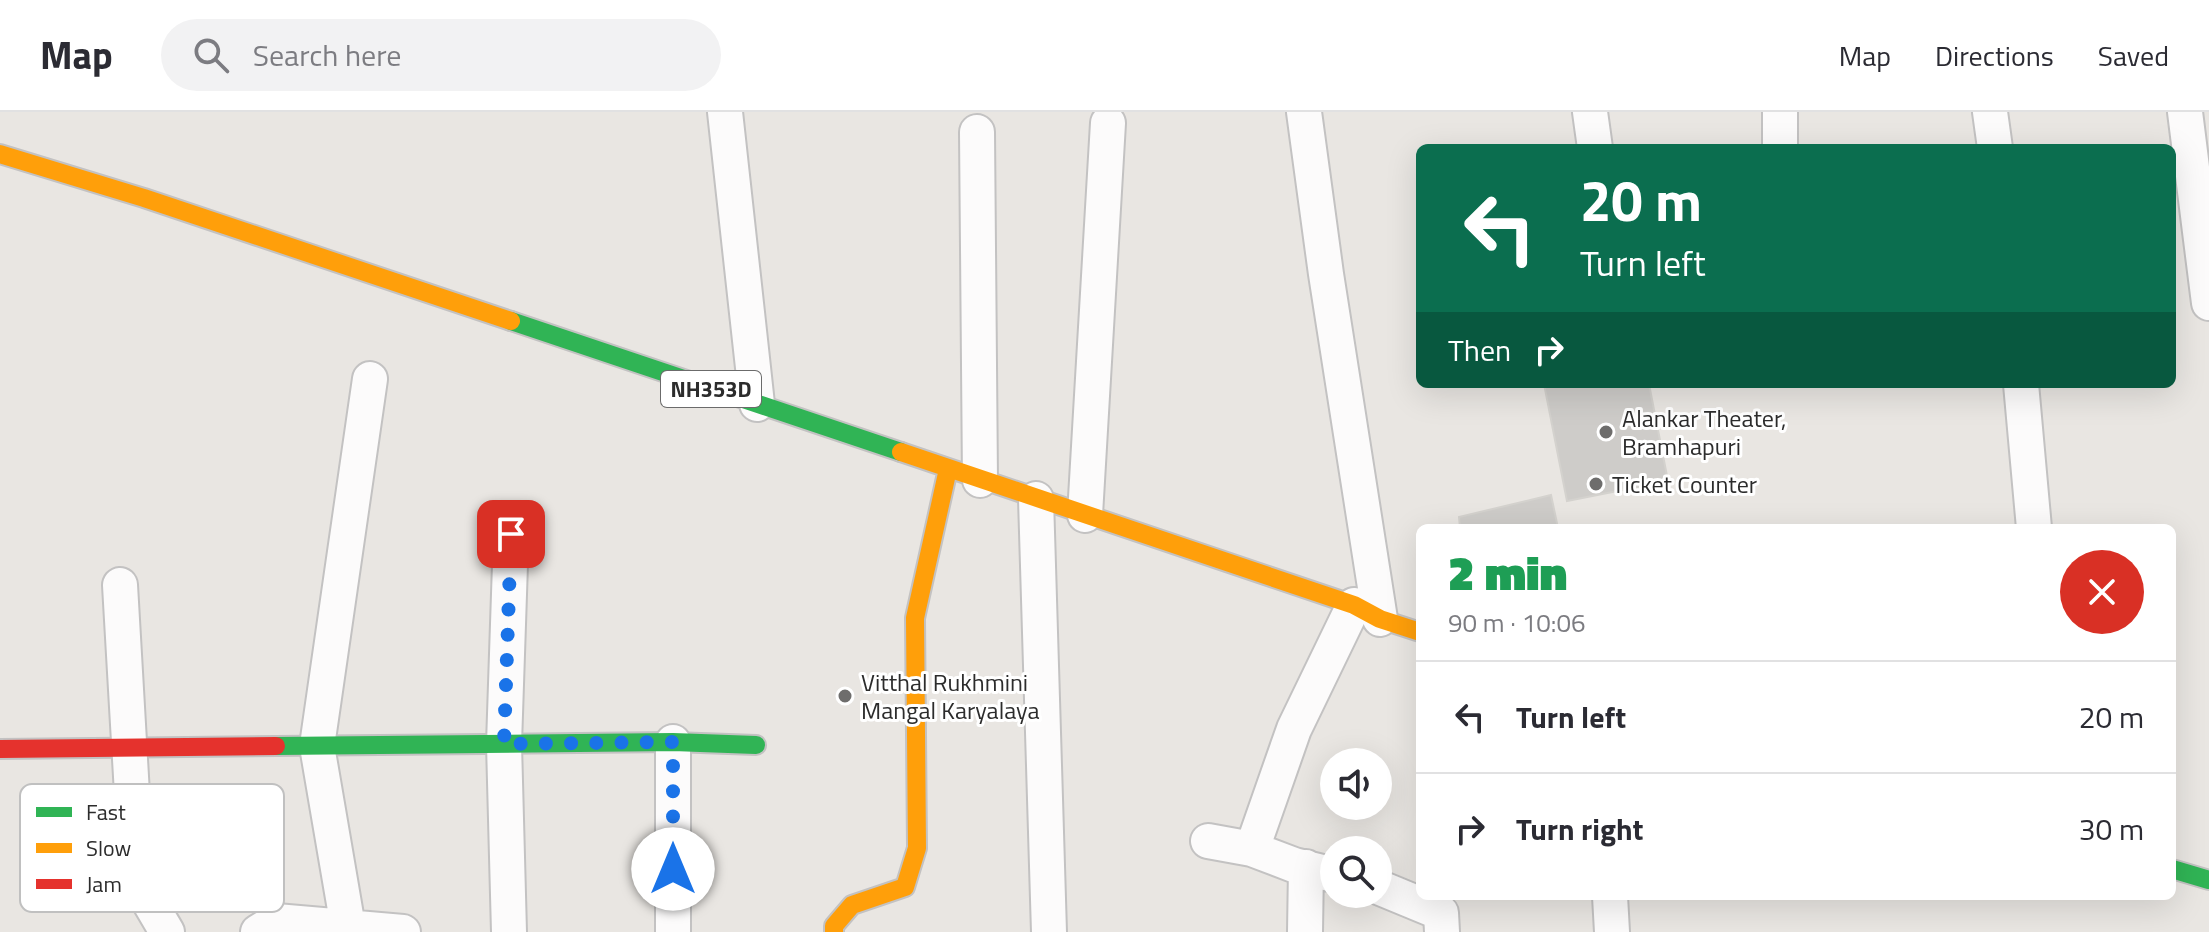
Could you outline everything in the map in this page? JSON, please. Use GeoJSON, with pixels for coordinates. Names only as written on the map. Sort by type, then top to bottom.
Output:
{"type":"FeatureCollection","features":[{"type":"Feature","properties":{"kind":"main road","name":"NH353D"},"geometry":{"type":"LineString","coordinates":[[0,154],[144,198],[757,404],[1416,630]]}},
{"type":"Feature","properties":{"kind":"main road"},"geometry":{"type":"LineString","coordinates":[[834,932],[834,926],[852,905],[905,887],[917,848],[915,618],[964,474]]}},
{"type":"Feature","properties":{"kind":"main road"},"geometry":{"type":"LineString","coordinates":[[0,749],[673,742],[756,745]]}},
{"type":"Feature","properties":{"kind":"main road"},"geometry":{"type":"LineString","coordinates":[[2176,870],[2209,880]]}},
{"type":"Feature","properties":{"kind":"street"},"geometry":{"type":"LineString","coordinates":[[725,112],[757,404]]}},
{"type":"Feature","properties":{"kind":"street"},"geometry":{"type":"LineString","coordinates":[[1252,849],[1294,729],[1367,612],[1304,112]]}},
{"type":"Feature","properties":{"kind":"street"},"geometry":{"type":"LineString","coordinates":[[1590,112],[1594,144]]}},
{"type":"Feature","properties":{"kind":"street"},"geometry":{"type":"LineString","coordinates":[[1780,112],[1780,144]]}},
{"type":"Feature","properties":{"kind":"street"},"geometry":{"type":"LineString","coordinates":[[1990,112],[1994,144]]}},
{"type":"Feature","properties":{"kind":"street"},"geometry":{"type":"LineString","coordinates":[[2185,112],[2209,303]]}},
{"type":"Feature","properties":{"kind":"street"},"geometry":{"type":"LineString","coordinates":[[1085,515],[1108,123]]}},
{"type":"Feature","properties":{"kind":"street"},"geometry":{"type":"LineString","coordinates":[[964,474],[977,132]]}},
{"type":"Feature","properties":{"kind":"street"},"geometry":{"type":"LineString","coordinates":[[348,927],[317,746],[370,379]]}},
{"type":"Feature","properties":{"kind":"street"},"geometry":{"type":"LineString","coordinates":[[2021,388],[2034,524]]}},
{"type":"Feature","properties":{"kind":"street"},"geometry":{"type":"LineString","coordinates":[[1036,499],[1049,932]]}},
{"type":"Feature","properties":{"kind":"street"},"geometry":{"type":"LineString","coordinates":[[509,932],[504,744],[511,534]]}},
{"type":"Feature","properties":{"kind":"street"},"geometry":{"type":"LineString","coordinates":[[120,585],[133,784]]}},
{"type":"Feature","properties":{"kind":"street"},"geometry":{"type":"LineString","coordinates":[[673,742],[673,932]]}},
{"type":"Feature","properties":{"kind":"street"},"geometry":{"type":"LineString","coordinates":[[1208,841],[1252,849],[1320,871],[1305,932]]}},
{"type":"Feature","properties":{"kind":"street"},"geometry":{"type":"LineString","coordinates":[[1392,893],[1441,913],[1442,932]]}},
{"type":"Feature","properties":{"kind":"street"},"geometry":{"type":"LineString","coordinates":[[1610,900],[1612,932]]}},
{"type":"Feature","properties":{"kind":"street"},"geometry":{"type":"LineString","coordinates":[[155,912],[167,932]]}},
{"type":"Feature","properties":{"kind":"street"},"geometry":{"type":"LineString","coordinates":[[258,932],[276,921],[403,932]]}},
{"type":"Feature","properties":{"kind":"building","name":"Alankar Theater, Bramhapuri"},"geometry":{"type":"Polygon","coordinates":[[[1545,388],[1650,388],[1668,481],[1567,501],[1545,388]]]}},
{"type":"Feature","properties":{"kind":"building"},"geometry":{"type":"Polygon","coordinates":[[[1551,495],[1557,524],[1460,524],[1459,517],[1551,495]]]}},
{"type":"Feature","properties":{"kind":"traffic: fast"},"geometry":{"type":"LineString","coordinates":[[511,321],[901,452]]}},
{"type":"Feature","properties":{"kind":"traffic: fast"},"geometry":{"type":"LineString","coordinates":[[276,746],[673,742],[756,745]]}},
{"type":"Feature","properties":{"kind":"traffic: fast"},"geometry":{"type":"LineString","coordinates":[[2176,870],[2209,880]]}},
{"type":"Feature","properties":{"kind":"traffic: slow"},"geometry":{"type":"LineString","coordinates":[[0,154],[144,198],[511,321]]}},
{"type":"Feature","properties":{"kind":"traffic: slow"},"geometry":{"type":"LineString","coordinates":[[901,452],[1354,605],[1380,619],[1416,631]]}},
{"type":"Feature","properties":{"kind":"traffic: slow"},"geometry":{"type":"LineString","coordinates":[[834,932],[834,926],[852,905],[905,887],[917,848],[915,618],[948,469]]}},
{"type":"Feature","properties":{"kind":"traffic: jam"},"geometry":{"type":"LineString","coordinates":[[0,749],[276,746]]}},
{"type":"Feature","properties":{"kind":"place","name":"Alankar Theater, Bramhapuri"},"geometry":{"type":"Point","coordinates":[1606,432]}},
{"type":"Feature","properties":{"kind":"place","name":"Ticket Counter"},"geometry":{"type":"Point","coordinates":[1596,484]}},
{"type":"Feature","properties":{"kind":"place","name":"Vitthal Rukhmini Mangal Karyalaya"},"geometry":{"type":"Point","coordinates":[845,696]}},
{"type":"Feature","properties":{"kind":"route"},"geometry":{"type":"LineString","coordinates":[[511,534],[504,744],[673,742],[673,869]]}}]}
